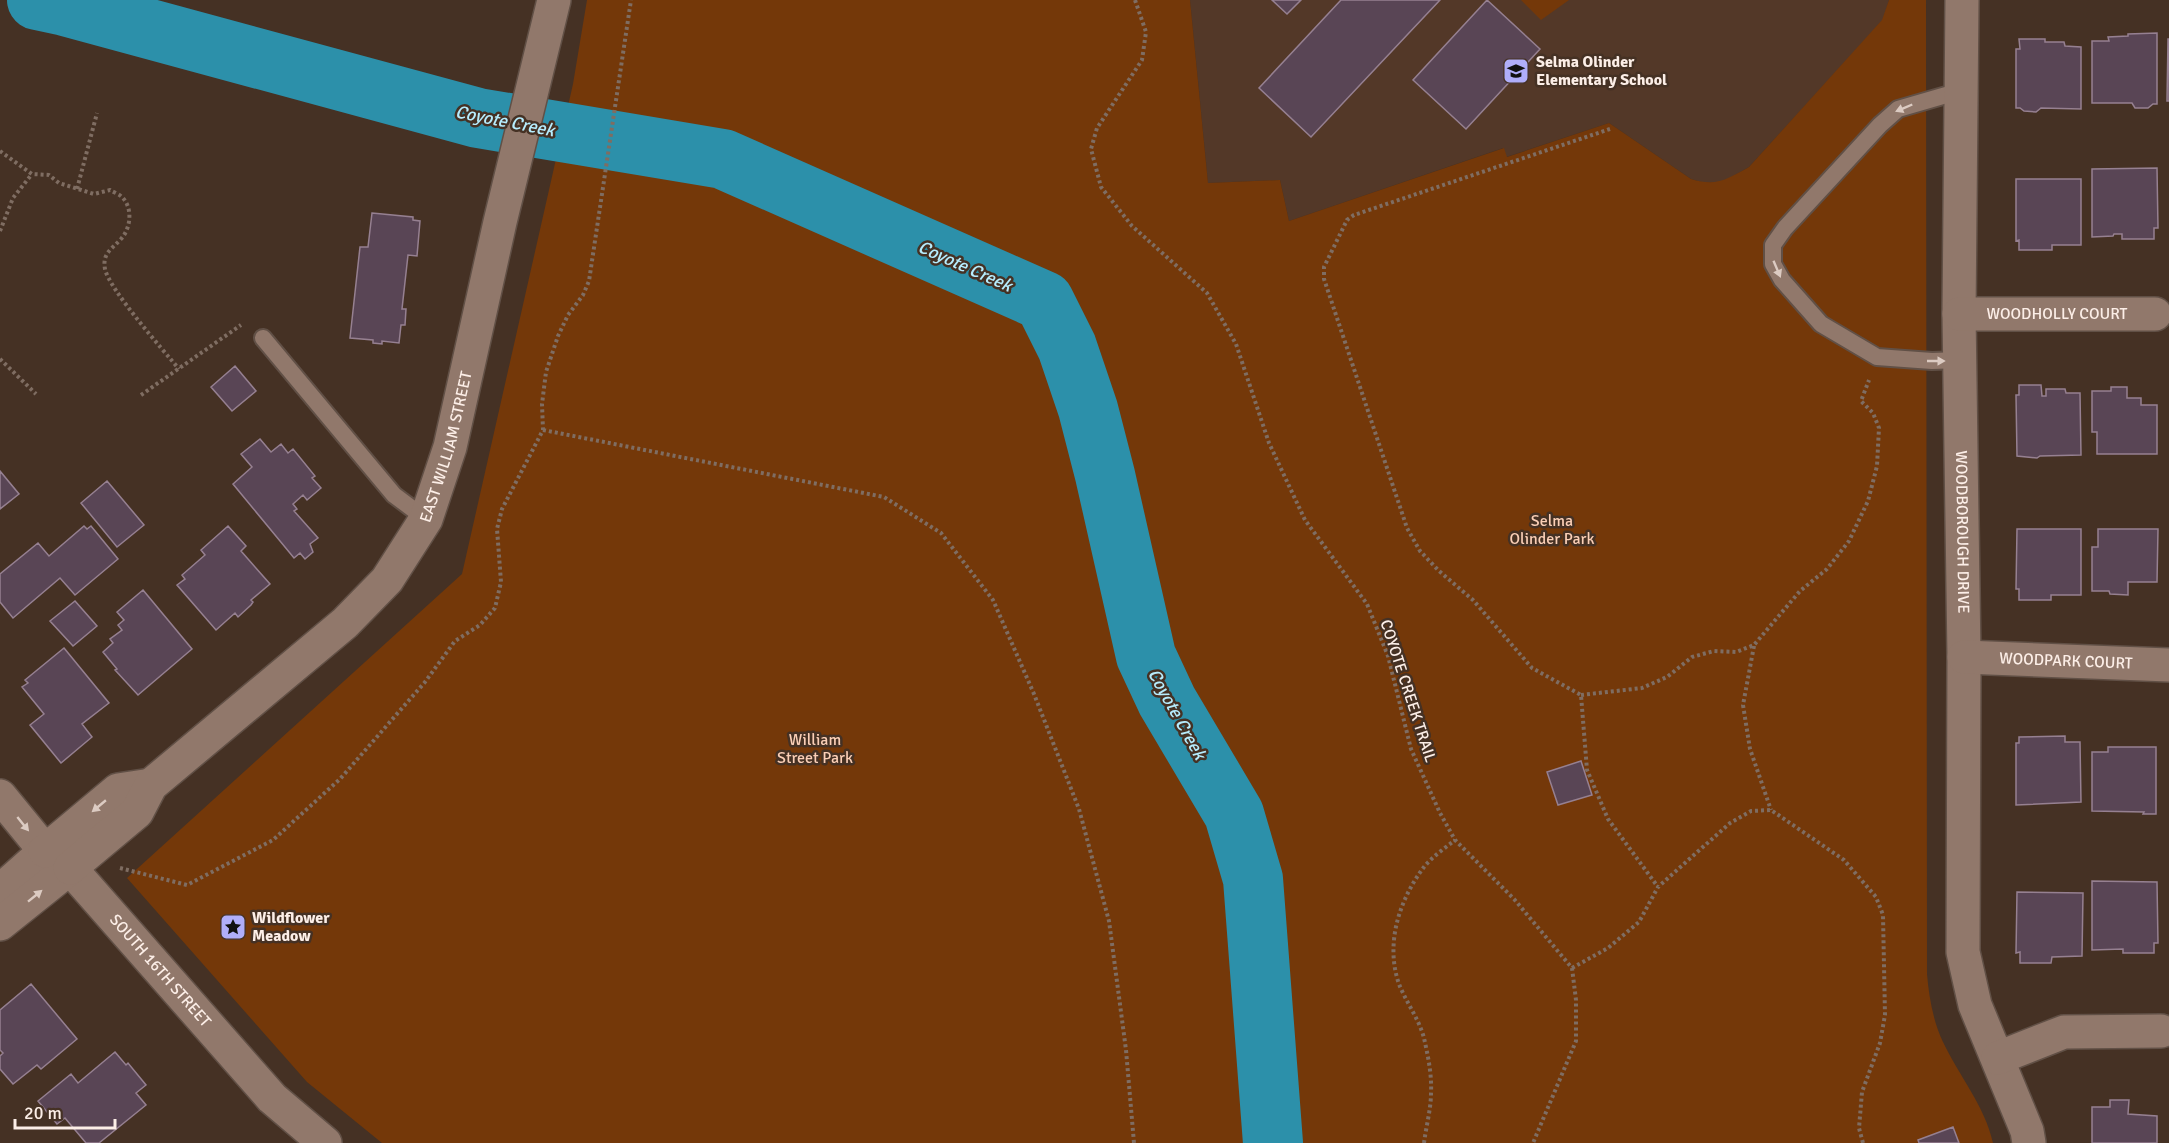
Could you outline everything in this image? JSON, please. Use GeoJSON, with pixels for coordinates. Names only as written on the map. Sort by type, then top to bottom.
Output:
{"type":"FeatureCollection","features":[{"type":"Feature","properties":{"kind":"street","name":"EAST WILLIAM STREET"},"geometry":{"type":"LineString","coordinates":[[0,924],[118,790],[151,785],[345,623],[387,580],[426,519],[450,447],[500,222],[554,0]]}},
{"type":"Feature","properties":{"kind":"street","name":"WOODBOROUGH DRIVE"},"geometry":{"type":"LineString","coordinates":[[1962,0],[1959,314],[1964,657],[1963,952],[1975,1005],[2027,1131],[2029,1143]]}},
{"type":"Feature","properties":{"kind":"street","name":"WOODHOLLY COURT"},"geometry":{"type":"LineString","coordinates":[[1959,314],[2155,314]]}},
{"type":"Feature","properties":{"kind":"street","name":"WOODPARK COURT"},"geometry":{"type":"LineString","coordinates":[[1964,657],[2169,665]]}},
{"type":"Feature","properties":{"kind":"street","name":"SOUTH 16TH STREET"},"geometry":{"type":"LineString","coordinates":[[0,796],[272,1098],[325,1143]]}},
{"type":"Feature","properties":{"kind":"street","name":"EAST WILLIAM STREET"},"geometry":{"type":"LineString","coordinates":[[0,891],[58,860]]}},
{"type":"Feature","properties":{"kind":"street"},"geometry":{"type":"LineString","coordinates":[[1998,1058],[2064,1032],[2161,1031]]}},
{"type":"Feature","properties":{"kind":"lane"},"geometry":{"type":"LineString","coordinates":[[1960,91],[1898,109],[1880,125],[1785,228],[1773,246],[1773,264],[1782,280],[1821,324],[1877,357],[1932,361],[1960,360]]}},
{"type":"Feature","properties":{"kind":"lane"},"geometry":{"type":"LineString","coordinates":[[263,338],[394,495],[426,519]]}},
{"type":"Feature","properties":{"kind":"path"},"geometry":{"type":"LineString","coordinates":[[120,868],[188,885],[273,840],[340,779],[425,682],[455,641],[480,625],[495,608],[501,582],[497,529],[502,509],[543,430],[542,405],[546,372],[558,336],[589,281],[631,0]]}},
{"type":"Feature","properties":{"kind":"path","name":"COYOTE CREEK TRAIL"},"geometry":{"type":"LineString","coordinates":[[1135,0],[1146,32],[1142,60],[1097,128],[1091,149],[1101,187],[1132,226],[1207,293],[1236,344],[1269,443],[1305,520],[1367,604],[1388,656],[1411,749],[1440,813],[1455,840],[1514,899],[1572,968]]}},
{"type":"Feature","properties":{"kind":"path"},"geometry":{"type":"LineString","coordinates":[[77,189],[97,113]]}},
{"type":"Feature","properties":{"kind":"path"},"geometry":{"type":"LineString","coordinates":[[1610,129],[1354,215],[1347,220],[1324,267],[1324,279],[1407,528],[1420,551],[1473,600],[1532,668],[1581,695],[1642,688],[1667,677],[1692,657],[1714,651],[1736,652],[1754,645],[1800,591],[1827,569],[1849,541],[1868,501],[1877,466],[1879,428],[1873,413],[1861,401],[1877,357]]}},
{"type":"Feature","properties":{"kind":"path"},"geometry":{"type":"LineString","coordinates":[[0,151],[32,174],[49,175],[59,183],[94,194],[110,190],[122,197],[130,212],[129,226],[121,239],[104,257],[105,270],[119,294],[178,369]]}},
{"type":"Feature","properties":{"kind":"path"},"geometry":{"type":"LineString","coordinates":[[0,231],[13,198],[32,174]]}},
{"type":"Feature","properties":{"kind":"path"},"geometry":{"type":"LineString","coordinates":[[141,395],[245,322],[263,338]]}},
{"type":"Feature","properties":{"kind":"path"},"geometry":{"type":"LineString","coordinates":[[0,359],[36,394]]}},
{"type":"Feature","properties":{"kind":"path"},"geometry":{"type":"LineString","coordinates":[[543,430],[884,496],[941,532],[993,600],[1034,694],[1079,809],[1108,921],[1126,1050],[1134,1143]]}},
{"type":"Feature","properties":{"kind":"path"},"geometry":{"type":"LineString","coordinates":[[1754,645],[1743,705],[1750,749],[1771,810],[1844,860],[1876,897],[1883,915],[1885,1015],[1880,1043],[1862,1092],[1859,1128],[1863,1143]]}},
{"type":"Feature","properties":{"kind":"path"},"geometry":{"type":"LineString","coordinates":[[1581,695],[1587,770],[1608,819],[1658,887]]}},
{"type":"Feature","properties":{"kind":"path"},"geometry":{"type":"LineString","coordinates":[[1533,1143],[1576,1041],[1576,1000],[1572,968],[1608,948],[1639,922],[1658,887],[1730,823],[1751,811],[1771,810]]}},
{"type":"Feature","properties":{"kind":"path"},"geometry":{"type":"LineString","coordinates":[[1424,1143],[1431,1094],[1430,1073],[1423,1036],[1399,984],[1393,954],[1395,925],[1404,901],[1424,866],[1455,840]]}},
{"type":"Feature","properties":{"kind":"shaded area","name":"Selma Olinder Elementary School"},"geometry":{"type":"Polygon","coordinates":[[[1190,0],[1889,0],[1883,20],[1749,167],[1723,182],[1705,183],[1691,179],[1609,123],[1506,157],[1503,148],[1289,221],[1280,180],[1208,183],[1190,0]]]}},
{"type":"Feature","properties":{"kind":"green space"},"geometry":{"type":"Polygon","coordinates":[[[587,0],[1190,0],[1208,183],[1280,180],[1289,221],[1504,148],[1507,157],[1609,123],[1691,179],[1708,182],[1721,180],[1749,167],[1882,20],[1889,0],[1926,0],[1927,974],[1932,1009],[1940,1034],[1949,1055],[1984,1116],[1993,1143],[382,1143],[307,1082],[127,878],[462,574],[573,84],[587,0]]]}},
{"type":"Feature","properties":{"kind":"green space"},"geometry":{"type":"Polygon","coordinates":[[[1521,0],[1569,0],[1541,20],[1521,0]]]}},
{"type":"Feature","properties":{"kind":"building"},"geometry":{"type":"Polygon","coordinates":[[[1272,0],[1301,0],[1287,14],[1272,0]]]}},
{"type":"Feature","properties":{"kind":"building"},"geometry":{"type":"Polygon","coordinates":[[[1341,0],[1440,0],[1311,137],[1259,88],[1341,0]]]}},
{"type":"Feature","properties":{"kind":"building"},"geometry":{"type":"Polygon","coordinates":[[[1487,0],[1540,49],[1466,129],[1413,80],[1487,0]]]}},
{"type":"Feature","properties":{"kind":"building"},"geometry":{"type":"Polygon","coordinates":[[[2157,33],[2157,104],[2148,108],[2135,108],[2132,103],[2092,103],[2092,41],[2109,41],[2108,37],[2128,36],[2128,34],[2157,33]]]}},
{"type":"Feature","properties":{"kind":"building"},"geometry":{"type":"Polygon","coordinates":[[[2019,39],[2045,39],[2045,42],[2064,42],[2065,46],[2081,47],[2081,109],[2041,108],[2036,112],[2016,108],[2016,49],[2020,49],[2019,39]]]}},
{"type":"Feature","properties":{"kind":"building"},"geometry":{"type":"Polygon","coordinates":[[[2168,39],[2169,101],[2167,101],[2168,39]]]}},
{"type":"Feature","properties":{"kind":"building"},"geometry":{"type":"Polygon","coordinates":[[[2157,168],[2158,228],[2154,228],[2154,239],[2122,239],[2122,234],[2092,237],[2092,169],[2157,168]]]}},
{"type":"Feature","properties":{"kind":"building"},"geometry":{"type":"Polygon","coordinates":[[[2016,179],[2081,179],[2081,245],[2052,245],[2052,250],[2019,250],[2019,240],[2016,241],[2016,179]]]}},
{"type":"Feature","properties":{"kind":"building"},"geometry":{"type":"Polygon","coordinates":[[[372,213],[413,217],[413,220],[420,221],[417,256],[408,255],[402,309],[406,309],[405,325],[401,325],[399,343],[382,341],[382,344],[373,343],[373,340],[350,338],[360,247],[368,247],[372,213]]]}},
{"type":"Feature","properties":{"kind":"building"},"geometry":{"type":"Polygon","coordinates":[[[235,366],[256,391],[232,411],[211,387],[235,366]]]}},
{"type":"Feature","properties":{"kind":"building"},"geometry":{"type":"Polygon","coordinates":[[[2019,385],[2041,385],[2042,396],[2046,396],[2046,389],[2065,389],[2066,393],[2080,393],[2081,455],[2037,458],[2017,456],[2016,395],[2019,395],[2019,385]]]}},
{"type":"Feature","properties":{"kind":"building"},"geometry":{"type":"Polygon","coordinates":[[[2111,387],[2127,387],[2127,398],[2141,398],[2141,405],[2157,405],[2157,454],[2097,454],[2097,432],[2092,432],[2092,391],[2111,391],[2111,387]]]}},
{"type":"Feature","properties":{"kind":"building"},"geometry":{"type":"Polygon","coordinates":[[[260,439],[271,452],[281,444],[288,453],[293,449],[315,476],[312,478],[321,488],[307,500],[303,495],[293,504],[297,509],[294,511],[318,538],[310,544],[313,552],[305,559],[300,553],[294,558],[233,484],[252,467],[241,454],[260,439]]]}},
{"type":"Feature","properties":{"kind":"building"},"geometry":{"type":"Polygon","coordinates":[[[0,471],[19,494],[0,509],[0,471]]]}},
{"type":"Feature","properties":{"kind":"building"},"geometry":{"type":"Polygon","coordinates":[[[107,481],[144,525],[117,547],[81,503],[107,481]]]}},
{"type":"Feature","properties":{"kind":"building"},"geometry":{"type":"Polygon","coordinates":[[[84,526],[87,529],[91,526],[118,559],[75,595],[60,578],[13,618],[0,602],[0,574],[38,543],[49,556],[84,526]]]}},
{"type":"Feature","properties":{"kind":"building"},"geometry":{"type":"Polygon","coordinates":[[[228,526],[246,546],[241,551],[270,584],[251,600],[253,602],[251,605],[238,617],[235,613],[216,630],[177,585],[185,579],[182,575],[205,555],[201,550],[228,526]]]}},
{"type":"Feature","properties":{"kind":"building"},"geometry":{"type":"Polygon","coordinates":[[[2017,529],[2081,529],[2081,595],[2051,595],[2051,600],[2019,600],[2019,589],[2016,589],[2017,529]]]}},
{"type":"Feature","properties":{"kind":"building"},"geometry":{"type":"Polygon","coordinates":[[[2098,529],[2158,529],[2157,582],[2128,582],[2128,595],[2110,594],[2109,591],[2092,591],[2092,547],[2098,547],[2098,529]]]}},
{"type":"Feature","properties":{"kind":"building"},"geometry":{"type":"Polygon","coordinates":[[[143,590],[192,649],[138,695],[115,670],[117,669],[103,652],[113,643],[110,639],[122,630],[118,625],[124,620],[117,612],[143,590]]]}},
{"type":"Feature","properties":{"kind":"building"},"geometry":{"type":"Polygon","coordinates":[[[75,601],[97,626],[73,646],[50,621],[75,601]]]}},
{"type":"Feature","properties":{"kind":"building"},"geometry":{"type":"Polygon","coordinates":[[[64,648],[109,703],[82,724],[92,737],[61,763],[30,725],[44,714],[22,687],[28,683],[25,680],[64,648]]]}},
{"type":"Feature","properties":{"kind":"building"},"geometry":{"type":"Polygon","coordinates":[[[2065,736],[2065,742],[2080,742],[2081,802],[2016,805],[2016,743],[2019,743],[2019,737],[2065,736]]]}},
{"type":"Feature","properties":{"kind":"building"},"geometry":{"type":"Polygon","coordinates":[[[2108,747],[2156,747],[2156,814],[2092,811],[2092,752],[2108,752],[2108,747]]]}},
{"type":"Feature","properties":{"kind":"building"},"geometry":{"type":"Polygon","coordinates":[[[1581,761],[1592,795],[1558,805],[1547,772],[1581,761]]]}},
{"type":"Feature","properties":{"kind":"building"},"geometry":{"type":"Polygon","coordinates":[[[2092,881],[2157,882],[2158,943],[2154,943],[2154,953],[2123,953],[2123,949],[2092,950],[2092,881]]]}},
{"type":"Feature","properties":{"kind":"building"},"geometry":{"type":"Polygon","coordinates":[[[2017,892],[2083,893],[2082,956],[2052,957],[2051,963],[2020,963],[2020,952],[2016,953],[2017,892]]]}},
{"type":"Feature","properties":{"kind":"building"},"geometry":{"type":"Polygon","coordinates":[[[31,984],[77,1039],[41,1069],[37,1065],[13,1084],[0,1069],[0,1056],[3,1053],[0,1050],[0,1010],[31,984]]]}},
{"type":"Feature","properties":{"kind":"building"},"geometry":{"type":"Polygon","coordinates":[[[115,1052],[126,1065],[128,1063],[146,1085],[136,1093],[146,1105],[99,1143],[86,1143],[65,1118],[57,1124],[38,1101],[71,1074],[78,1083],[115,1052]]]}},
{"type":"Feature","properties":{"kind":"building"},"geometry":{"type":"Polygon","coordinates":[[[2110,1100],[2129,1100],[2128,1114],[2157,1116],[2157,1143],[2092,1143],[2092,1107],[2110,1107],[2110,1100]]]}},
{"type":"Feature","properties":{"kind":"building"},"geometry":{"type":"Polygon","coordinates":[[[1953,1127],[1959,1143],[1919,1143],[1918,1140],[1953,1127]]]}},
{"type":"Feature","properties":{"kind":"waterway","name":"Coyote Creek"},"geometry":{"type":"LineString","coordinates":[[37,0],[478,118],[723,159],[1044,301],[1067,347],[1088,409],[1146,656],[1167,701],[1234,814],[1253,879],[1273,1143]]}},
{"type":"Feature","properties":{"kind":"place","name":"Selma Olinder Elementary School"},"geometry":{"type":"Point","coordinates":[1516,71]}},
{"type":"Feature","properties":{"kind":"place","name":"Wildflower Meadow"},"geometry":{"type":"Point","coordinates":[233,927]}},
{"type":"Feature","properties":{"kind":"park label","name":"Selma Olinder Park"},"geometry":{"type":"Point","coordinates":[1552,530]}},
{"type":"Feature","properties":{"kind":"park label","name":"William Street Park"},"geometry":{"type":"Point","coordinates":[815,749]}}]}
